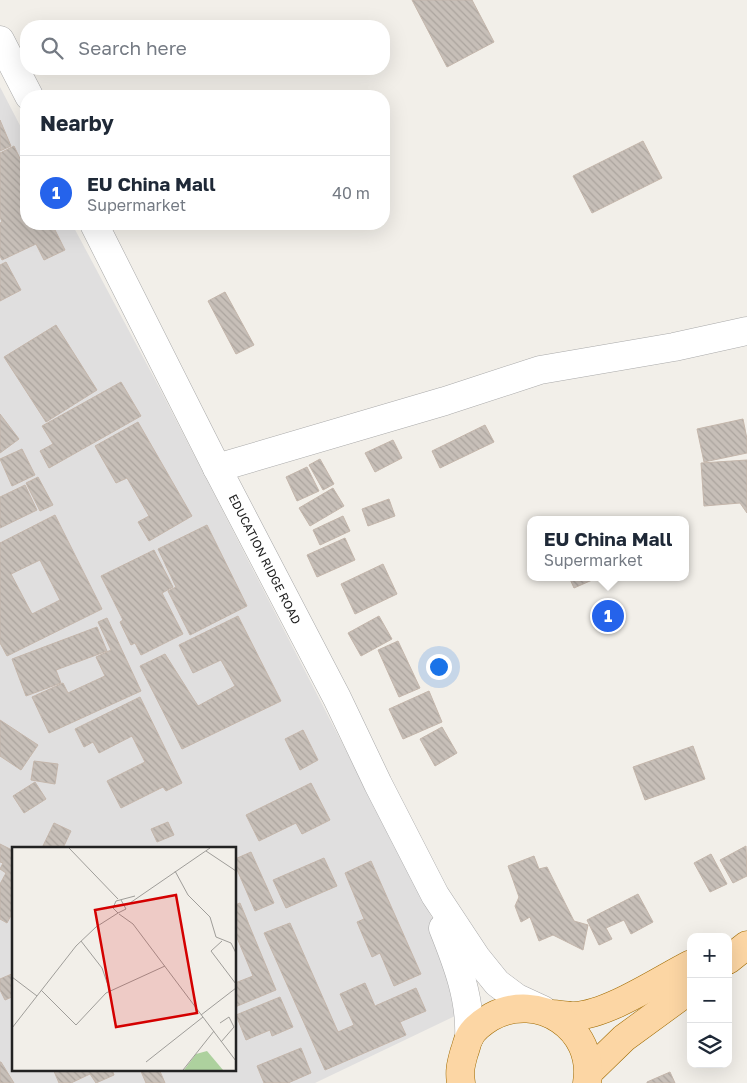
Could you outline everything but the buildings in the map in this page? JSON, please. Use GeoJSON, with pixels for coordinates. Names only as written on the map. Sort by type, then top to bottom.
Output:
{"type":"FeatureCollection","features":[{"type":"Feature","properties":{"kind":"main road"},"geometry":{"type":"LineString","coordinates":[[732,943],[747,936]]}},
{"type":"Feature","properties":{"kind":"main road"},"geometry":{"type":"LineString","coordinates":[[732,957],[747,945]]}},
{"type":"Feature","properties":{"kind":"main road"},"geometry":{"type":"LineString","coordinates":[[453,1079],[469,1038],[482,1022],[501,1012],[522,1007],[576,1016],[597,1011],[649,988],[687,966]]}},
{"type":"Feature","properties":{"kind":"main road"},"geometry":{"type":"LineString","coordinates":[[588,1078],[624,1038],[687,992]]}},
{"type":"Feature","properties":{"kind":"main road"},"geometry":{"type":"LineString","coordinates":[[547,1012],[571,1028],[584,1048],[588,1078]]}},
{"type":"Feature","properties":{"kind":"street"},"geometry":{"type":"LineString","coordinates":[[0,40],[26,90]]}},
{"type":"Feature","properties":{"kind":"street","name":"EDUCATION RIDGE ROAD"},"geometry":{"type":"LineString","coordinates":[[97,230],[217,468],[337,698],[378,784],[435,895],[476,957],[497,983],[517,998],[547,1012]]}},
{"type":"Feature","properties":{"kind":"street"},"geometry":{"type":"LineString","coordinates":[[217,468],[445,401],[540,370],[674,347],[747,331]]}},
{"type":"Feature","properties":{"kind":"street","name":"EDUCATION RIDGE ROAD"},"geometry":{"type":"LineString","coordinates":[[435,895],[440,921],[462,980],[470,1021],[469,1038]]}},
{"type":"Feature","properties":{"kind":"shaded area"},"geometry":{"type":"Polygon","coordinates":[[[0,87],[20,125],[20,230],[75,230],[159,387],[450,953],[455,1016],[315,1083],[0,1083],[0,87]]]}},
{"type":"Feature","properties":{"kind":"place","name":"EU China Mall"},"geometry":{"type":"Point","coordinates":[608,616]}}]}
